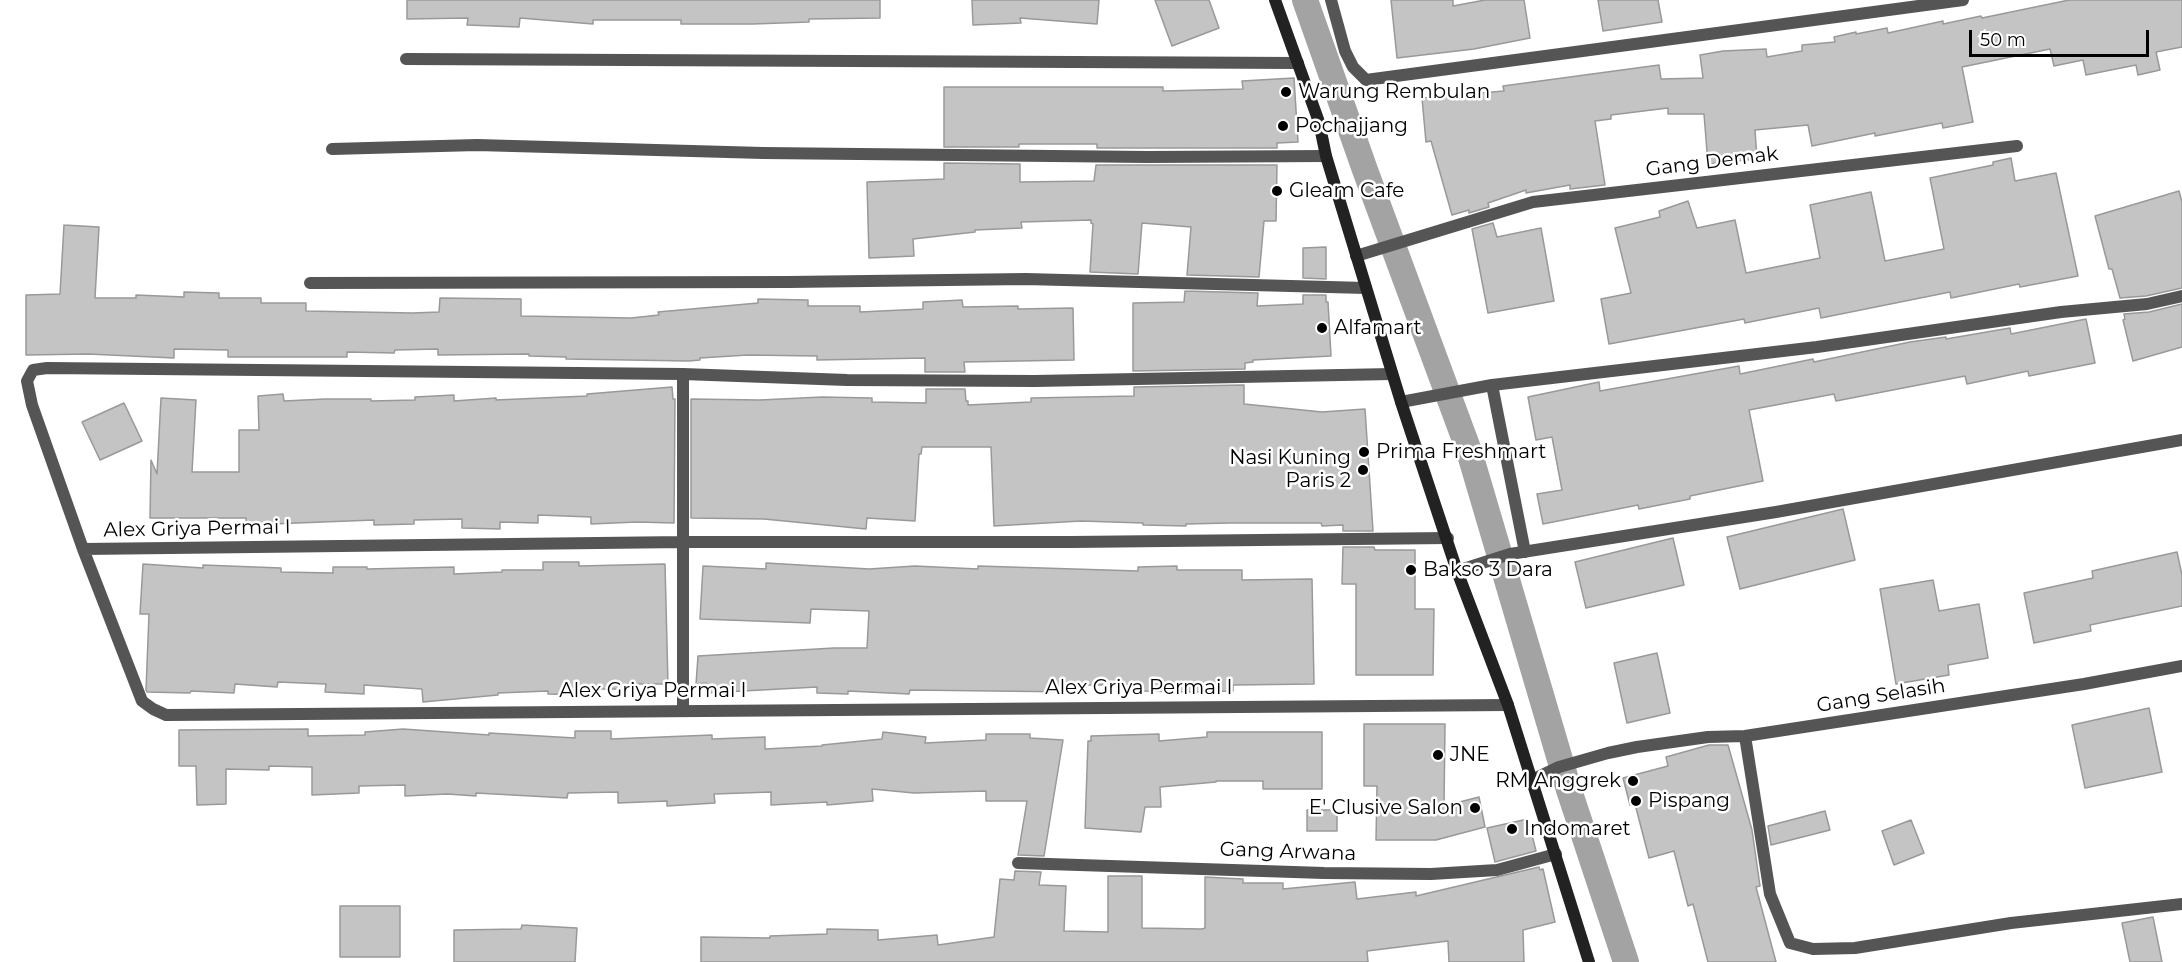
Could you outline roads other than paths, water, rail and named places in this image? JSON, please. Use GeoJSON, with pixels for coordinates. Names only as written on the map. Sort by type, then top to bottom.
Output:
{"type":"FeatureCollection","features":[{"type":"Feature","properties":{"kind":"street"},"geometry":{"type":"LineString","coordinates":[[1275,0],[1319,122],[1326,156],[1401,402],[1448,538],[1457,571],[1508,705],[1589,962]]}},
{"type":"Feature","properties":{"kind":"street"},"geometry":{"type":"LineString","coordinates":[[1331,0],[1345,51],[1353,67],[1366,80],[1963,0]]}},
{"type":"Feature","properties":{"kind":"street"},"geometry":{"type":"LineString","coordinates":[[406,59],[1298,63]]}},
{"type":"Feature","properties":{"kind":"street"},"geometry":{"type":"LineString","coordinates":[[332,149],[477,145],[763,153],[1148,157],[1326,156]]}},
{"type":"Feature","properties":{"kind":"street","name":"Gang Demak"},"geometry":{"type":"LineString","coordinates":[[1356,256],[1533,202],[2017,146]]}},
{"type":"Feature","properties":{"kind":"street"},"geometry":{"type":"LineString","coordinates":[[310,283],[1026,279],[1366,288]]}},
{"type":"Feature","properties":{"kind":"street"},"geometry":{"type":"LineString","coordinates":[[1401,402],[1424,396],[1492,386],[1817,347],[2061,312],[2147,304],[2182,296]]}},
{"type":"Feature","properties":{"kind":"street"},"geometry":{"type":"LineString","coordinates":[[83,549],[32,405],[27,381],[33,369],[683,374],[848,380],[1035,381],[1392,374]]}},
{"type":"Feature","properties":{"kind":"street"},"geometry":{"type":"LineString","coordinates":[[683,374],[683,710]]}},
{"type":"Feature","properties":{"kind":"street"},"geometry":{"type":"LineString","coordinates":[[1492,386],[1526,552]]}},
{"type":"Feature","properties":{"kind":"street"},"geometry":{"type":"LineString","coordinates":[[1457,571],[1510,554],[1776,512],[2182,440]]}},
{"type":"Feature","properties":{"kind":"street","name":"Alex Griya Permai I"},"geometry":{"type":"LineString","coordinates":[[1448,538],[1072,542],[684,542],[83,549],[142,701],[166,715],[1508,705]]}},
{"type":"Feature","properties":{"kind":"street","name":"Gang Selasih"},"geometry":{"type":"LineString","coordinates":[[1532,780],[1585,760],[1637,747],[1708,737],[1745,736],[2084,684],[2182,666]]}},
{"type":"Feature","properties":{"kind":"street"},"geometry":{"type":"LineString","coordinates":[[1745,736],[1770,894],[1790,943],[1813,949],[1855,948],[2011,923],[2182,904]]}},
{"type":"Feature","properties":{"kind":"street","name":"Gang Arwana"},"geometry":{"type":"LineString","coordinates":[[1018,863],[1324,873],[1431,874],[1497,870],[1556,854]]}},
{"type":"Feature","properties":{"kind":"waterway"},"geometry":{"type":"LineString","coordinates":[[1305,0],[1469,451],[1569,790],[1626,962]]}},
{"type":"Feature","properties":{"kind":"place","name":"Warung Rembulan"},"geometry":{"type":"Point","coordinates":[1286,92]}},
{"type":"Feature","properties":{"kind":"place","name":"Pochajjang"},"geometry":{"type":"Point","coordinates":[1283,126]}},
{"type":"Feature","properties":{"kind":"place","name":"Gleam Cafe"},"geometry":{"type":"Point","coordinates":[1277,191]}},
{"type":"Feature","properties":{"kind":"place","name":"Alfamart"},"geometry":{"type":"Point","coordinates":[1322,328]}},
{"type":"Feature","properties":{"kind":"place","name":"Prima Freshmart"},"geometry":{"type":"Point","coordinates":[1364,452]}},
{"type":"Feature","properties":{"kind":"place","name":"Nasi Kuning Paris 2"},"geometry":{"type":"Point","coordinates":[1363,470]}},
{"type":"Feature","properties":{"kind":"place","name":"Bakso 3 Dara"},"geometry":{"type":"Point","coordinates":[1411,570]}},
{"type":"Feature","properties":{"kind":"place","name":"JNE"},"geometry":{"type":"Point","coordinates":[1438,755]}},
{"type":"Feature","properties":{"kind":"place","name":"RM Anggrek"},"geometry":{"type":"Point","coordinates":[1633,781]}},
{"type":"Feature","properties":{"kind":"place","name":"Pispang"},"geometry":{"type":"Point","coordinates":[1636,801]}},
{"type":"Feature","properties":{"kind":"place","name":"E' Clusive Salon"},"geometry":{"type":"Point","coordinates":[1475,808]}},
{"type":"Feature","properties":{"kind":"place","name":"Indomaret"},"geometry":{"type":"Point","coordinates":[1512,829]}}]}
